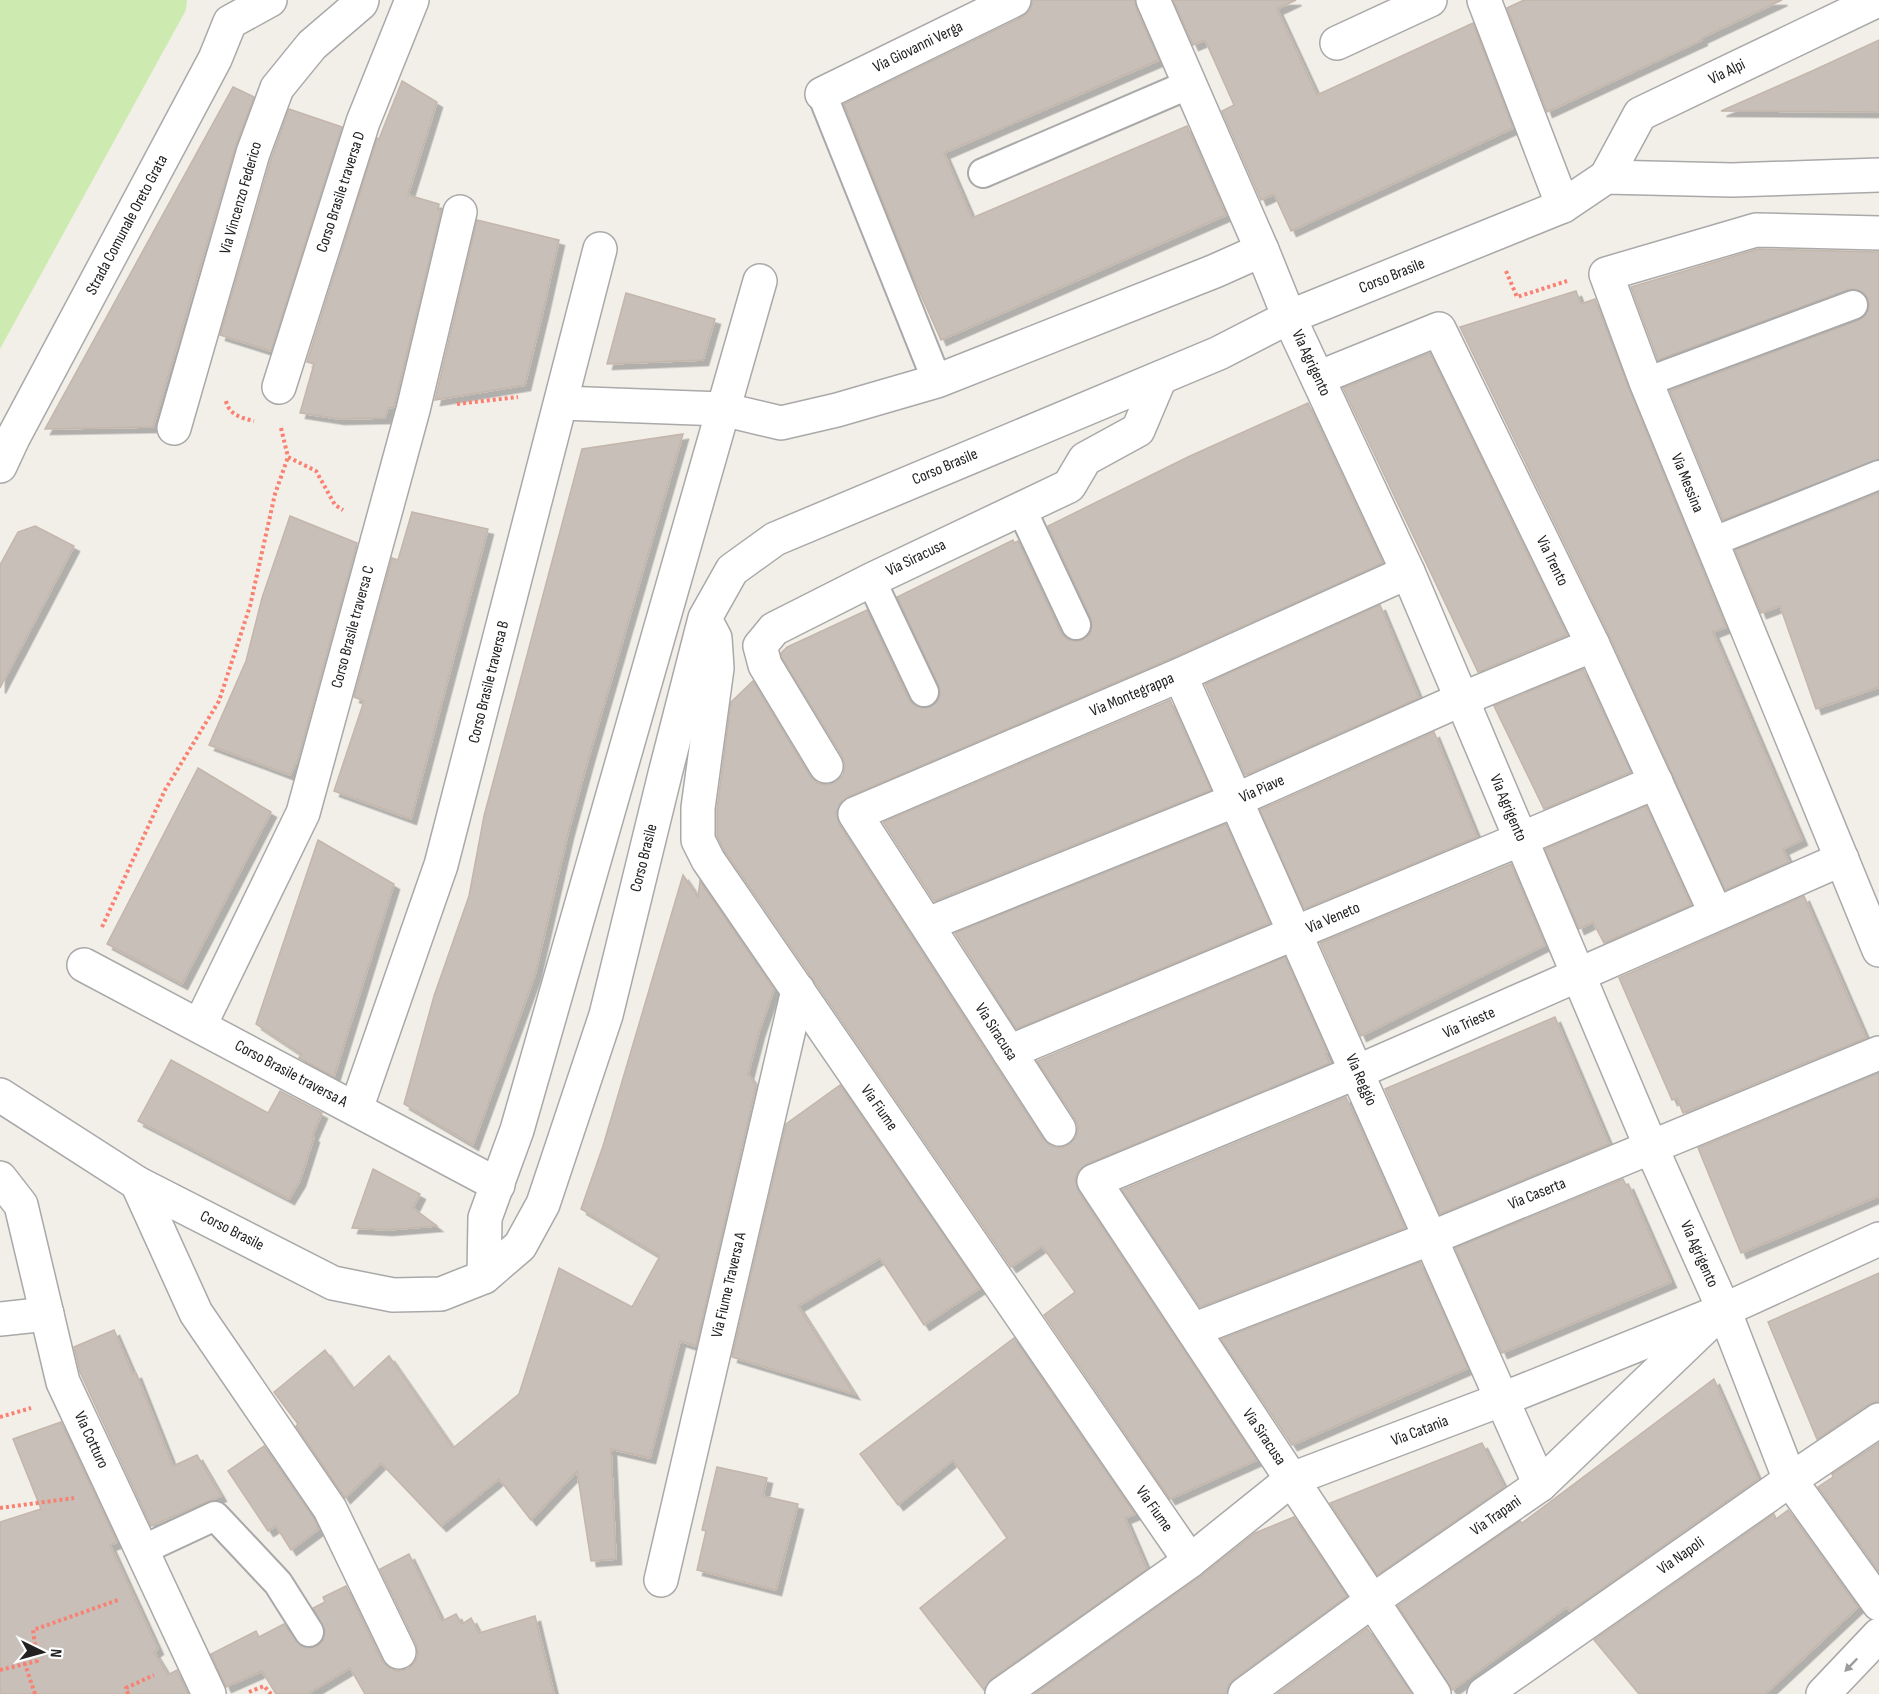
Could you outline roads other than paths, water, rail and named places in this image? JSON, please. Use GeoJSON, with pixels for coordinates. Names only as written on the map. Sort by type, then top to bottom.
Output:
{"type":"FeatureCollection","features":[{"type":"Feature","properties":{"kind":"street","name":"Strada Comunale Oreto Grata"},"geometry":{"type":"LineString","coordinates":[[0,466],[12,438],[204,79],[230,11],[270,0]]}},
{"type":"Feature","properties":{"kind":"street","name":"Via Vincenzo Federico"},"geometry":{"type":"LineString","coordinates":[[174,428],[253,153],[277,88],[312,45],[362,0]]}},
{"type":"Feature","properties":{"kind":"street","name":"Corso Brasile traversa D"},"geometry":{"type":"LineString","coordinates":[[279,387],[363,122],[412,0]]}},
{"type":"Feature","properties":{"kind":"street","name":"Via Giovanni Verga"},"geometry":{"type":"LineString","coordinates":[[822,94],[1014,0]]}},
{"type":"Feature","properties":{"kind":"street","name":"Via Agrigento"},"geometry":{"type":"LineString","coordinates":[[1153,0],[1289,317],[1408,572],[1651,1147],[1724,1310],[1790,1480],[1879,1604]]}},
{"type":"Feature","properties":{"kind":"street"},"geometry":{"type":"LineString","coordinates":[[1337,43],[1430,0]]}},
{"type":"Feature","properties":{"kind":"street"},"geometry":{"type":"LineString","coordinates":[[1484,0],[1563,206]]}},
{"type":"Feature","properties":{"kind":"street","name":"Via Alpi"},"geometry":{"type":"LineString","coordinates":[[1606,177],[1641,114],[1878,0]]}},
{"type":"Feature","properties":{"kind":"street"},"geometry":{"type":"LineString","coordinates":[[1606,177],[1732,180],[1879,175]]}},
{"type":"Feature","properties":{"kind":"street","name":"Corso Brasile"},"geometry":{"type":"LineString","coordinates":[[0,1095],[136,1183],[333,1283],[393,1295],[441,1294],[484,1277],[520,1246],[547,1193],[606,1015],[705,618],[732,570],[775,539],[1220,353],[1289,317],[1563,206],[1606,177]]}},
{"type":"Feature","properties":{"kind":"street","name":"Corso Brasile traversa C"},"geometry":{"type":"LineString","coordinates":[[200,1025],[303,813],[413,410],[460,212]]}},
{"type":"Feature","properties":{"kind":"street","name":"Via Messina"},"geometry":{"type":"LineString","coordinates":[[1878,945],[1646,382],[1606,274],[1756,230],[1879,233]]}},
{"type":"Feature","properties":{"kind":"street","name":"Corso Brasile traversa B"},"geometry":{"type":"LineString","coordinates":[[356,1109],[441,866],[600,249]]}},
{"type":"Feature","properties":{"kind":"street"},"geometry":{"type":"LineString","coordinates":[[561,403],[722,409],[781,423],[837,410],[937,381],[1204,276],[1262,250]]}},
{"type":"Feature","properties":{"kind":"street"},"geometry":{"type":"LineString","coordinates":[[484,1277],[485,1218],[520,1119],[760,281]]}},
{"type":"Feature","properties":{"kind":"street","name":"Via Trento"},"geometry":{"type":"LineString","coordinates":[[1318,378],[1440,329],[1593,645],[1716,914]]}},
{"type":"Feature","properties":{"kind":"street","name":"Via Siracusa"},"geometry":{"type":"LineString","coordinates":[[826,766],[765,665],[760,646],[774,629],[1069,486],[1085,459],[1138,430],[1160,378]]}},
{"type":"Feature","properties":{"kind":"street","name":"Via Montegrappa"},"geometry":{"type":"LineString","coordinates":[[855,814],[1180,675],[1408,572]]}},
{"type":"Feature","properties":{"kind":"street","name":"Via Fiume"},"geometry":{"type":"LineString","coordinates":[[705,618],[715,638],[717,668],[698,808],[698,840],[708,860],[1190,1561]]}},
{"type":"Feature","properties":{"kind":"street","name":"Via Piave"},"geometry":{"type":"LineString","coordinates":[[928,924],[1236,800],[1462,699],[1593,645]]}},
{"type":"Feature","properties":{"kind":"street","name":"Via Reggio"},"geometry":{"type":"LineString","coordinates":[[1180,675],[1540,1485]]}},
{"type":"Feature","properties":{"kind":"street","name":"Via Veneto"},"geometry":{"type":"LineString","coordinates":[[1009,1052],[1656,782]]}},
{"type":"Feature","properties":{"kind":"street","name":"Via Siracusa"},"geometry":{"type":"LineString","coordinates":[[855,814],[1059,1129]]}},
{"type":"Feature","properties":{"kind":"street","name":"Via Trieste"},"geometry":{"type":"LineString","coordinates":[[1094,1181],[1357,1072],[1842,860]]}},
{"type":"Feature","properties":{"kind":"street","name":"Corso Brasile traversa A"},"geometry":{"type":"LineString","coordinates":[[84,965],[498,1185]]}},
{"type":"Feature","properties":{"kind":"street","name":"Via Fiume Traversa A"},"geometry":{"type":"LineString","coordinates":[[661,1580],[798,990]]}},
{"type":"Feature","properties":{"kind":"street","name":"Via Caserta"},"geometry":{"type":"LineString","coordinates":[[1193,1330],[1431,1238],[1879,1053]]}},
{"type":"Feature","properties":{"kind":"street","name":"Via Cotturo"},"geometry":{"type":"LineString","coordinates":[[0,1178],[21,1205],[63,1382],[209,1694]]}},
{"type":"Feature","properties":{"kind":"street","name":"Via Siracusa"},"geometry":{"type":"LineString","coordinates":[[1094,1181],[1434,1694]]}},
{"type":"Feature","properties":{"kind":"street"},"geometry":{"type":"LineString","coordinates":[[136,1183],[196,1314],[330,1509],[399,1652]]}},
{"type":"Feature","properties":{"kind":"street","name":"Via Catania"},"geometry":{"type":"LineString","coordinates":[[1002,1694],[1190,1561],[1292,1479],[1503,1399],[1724,1310],[1879,1239]]}},
{"type":"Feature","properties":{"kind":"street","name":"Via Trapani"},"geometry":{"type":"LineString","coordinates":[[1245,1694],[1540,1485],[1724,1310]]}},
{"type":"Feature","properties":{"kind":"street"},"geometry":{"type":"LineString","coordinates":[[0,1319],[48,1314]]}},
{"type":"Feature","properties":{"kind":"street","name":"Via Napoli"},"geometry":{"type":"LineString","coordinates":[[1484,1694],[1879,1420]]}},
{"type":"Feature","properties":{"kind":"street"},"geometry":{"type":"LineString","coordinates":[[1823,1694],[1879,1635]]}},
{"type":"Feature","properties":{"kind":"lane"},"geometry":{"type":"LineString","coordinates":[[983,172],[1190,84]]}},
{"type":"Feature","properties":{"kind":"lane"},"geometry":{"type":"LineString","coordinates":[[822,94],[937,381]]}},
{"type":"Feature","properties":{"kind":"lane"},"geometry":{"type":"LineString","coordinates":[[1646,382],[1852,305]]}},
{"type":"Feature","properties":{"kind":"lane"},"geometry":{"type":"LineString","coordinates":[[1712,542],[1879,475]]}},
{"type":"Feature","properties":{"kind":"lane"},"geometry":{"type":"LineString","coordinates":[[1021,508],[1076,625]]}},
{"type":"Feature","properties":{"kind":"lane"},"geometry":{"type":"LineString","coordinates":[[871,580],[924,692]]}},
{"type":"Feature","properties":{"kind":"lane"},"geometry":{"type":"LineString","coordinates":[[142,1550],[215,1516],[278,1583],[309,1632]]}}]}
